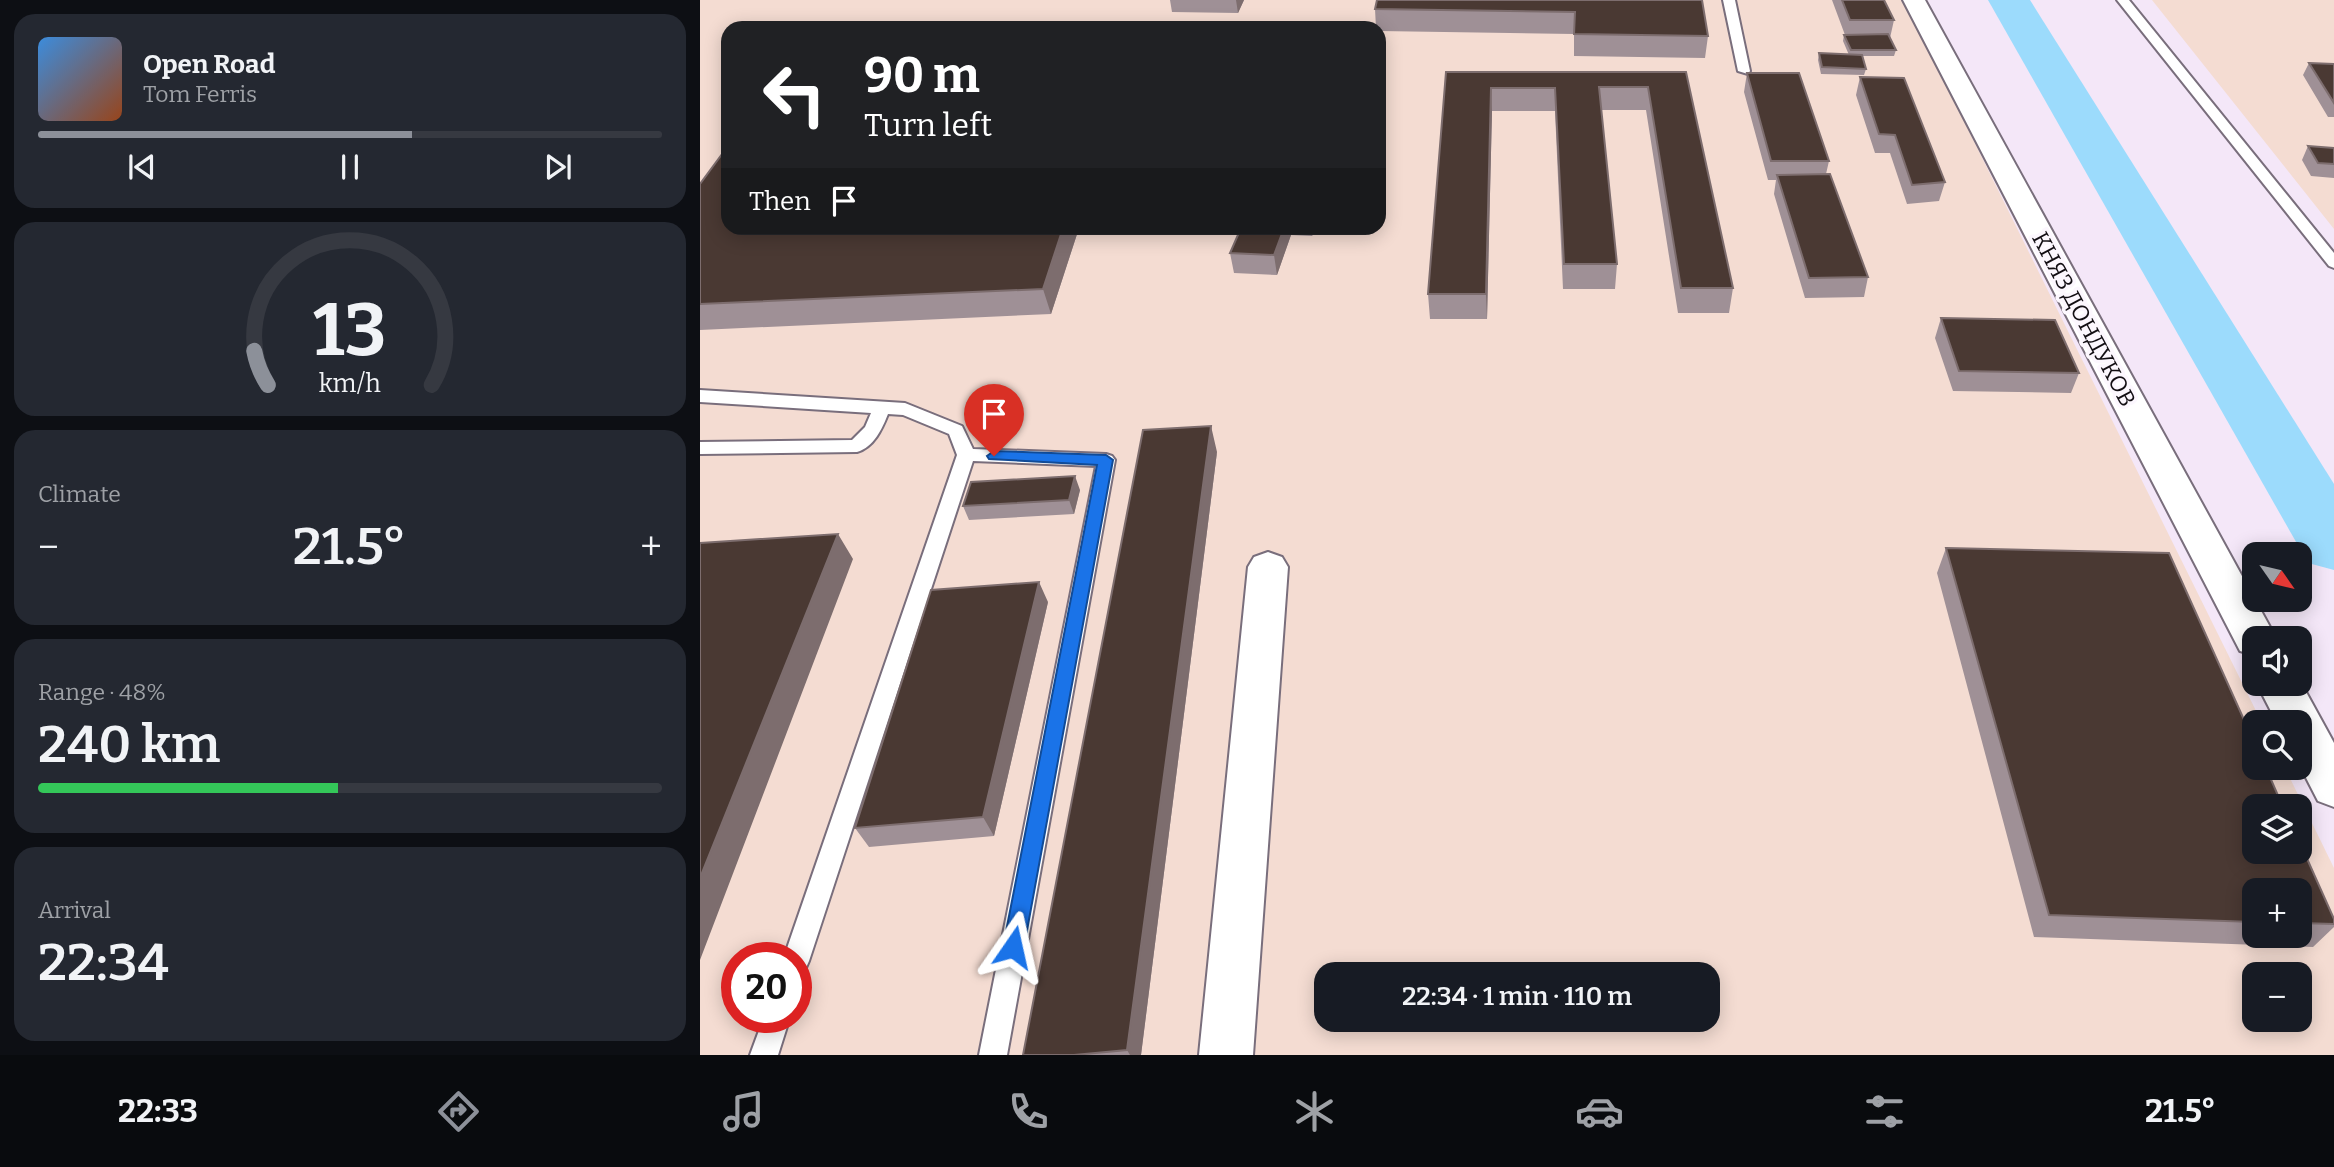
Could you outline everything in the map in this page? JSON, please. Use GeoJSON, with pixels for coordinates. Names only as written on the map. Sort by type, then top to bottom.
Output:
{"type":"FeatureCollection","features":[{"type":"Feature","properties":{"kind":"street","name":"КНЯЗ ДОНДУКОВ"},"geometry":{"type":"LineString","coordinates":[[1914,0],[2248,626]]}},
{"type":"Feature","properties":{"kind":"street"},"geometry":{"type":"LineString","coordinates":[[1226,1055],[1268,567]]}},
{"type":"Feature","properties":{"kind":"street"},"geometry":{"type":"LineString","coordinates":[[2285,696],[2334,787]]}},
{"type":"Feature","properties":{"kind":"lane"},"geometry":{"type":"LineString","coordinates":[[1729,0],[1744,71]]}},
{"type":"Feature","properties":{"kind":"lane"},"geometry":{"type":"LineString","coordinates":[[2123,0],[2334,263]]}},
{"type":"Feature","properties":{"kind":"lane"},"geometry":{"type":"LineString","coordinates":[[700,396],[905,409],[956,430],[967,455],[802,942]]}},
{"type":"Feature","properties":{"kind":"lane"},"geometry":{"type":"LineString","coordinates":[[700,448],[858,446],[873,430],[882,408]]}},
{"type":"Feature","properties":{"kind":"lane"},"geometry":{"type":"LineString","coordinates":[[967,455],[1106,460],[993,1055]]}},
{"type":"Feature","properties":{"kind":"lane"},"geometry":{"type":"LineString","coordinates":[[764,1055],[772,1033]]}},
{"type":"Feature","properties":{"kind":"shaded area"},"geometry":{"type":"Polygon","coordinates":[[[700,0],[1904,0],[2242,683],[2242,696],[2249,696],[2256,710],[2242,710],[2242,780],[2291,780],[2298,794],[2242,794],[2242,864],[2312,864],[2312,823],[2334,868],[2334,1055],[700,1055],[700,0]]]}},
{"type":"Feature","properties":{"kind":"shaded area"},"geometry":{"type":"Polygon","coordinates":[[[2152,0],[2334,0],[2334,229],[2152,0]]]}},
{"type":"Feature","properties":{"kind":"building"},"geometry":{"type":"Polygon","coordinates":[[[1377,0],[1702,0],[1708,36],[1574,34],[1575,12],[1375,9],[1377,0]]]}},
{"type":"Feature","properties":{"kind":"building"},"geometry":{"type":"Polygon","coordinates":[[[1842,0],[1884,0],[1894,20],[1850,20],[1842,0]]]}},
{"type":"Feature","properties":{"kind":"building"},"geometry":{"type":"Polygon","coordinates":[[[1888,34],[1896,50],[1851,50],[1844,35],[1888,34]]]}},
{"type":"Feature","properties":{"kind":"building"},"geometry":{"type":"Polygon","coordinates":[[[1819,53],[1862,55],[1866,69],[1822,67],[1819,53]]]}},
{"type":"Feature","properties":{"kind":"building"},"geometry":{"type":"Polygon","coordinates":[[[2309,63],[2334,64],[2334,103],[2309,63]]]}},
{"type":"Feature","properties":{"kind":"building"},"geometry":{"type":"Polygon","coordinates":[[[1446,72],[1686,72],[1733,288],[1681,288],[1648,87],[1599,87],[1617,264],[1564,264],[1555,88],[1491,88],[1486,294],[1428,294],[1446,72]]]}},
{"type":"Feature","properties":{"kind":"building"},"geometry":{"type":"Polygon","coordinates":[[[1747,73],[1799,73],[1829,161],[1771,161],[1747,73]]]}},
{"type":"Feature","properties":{"kind":"building"},"geometry":{"type":"Polygon","coordinates":[[[1860,77],[1904,78],[1945,182],[1912,185],[1895,135],[1879,134],[1860,77]]]}},
{"type":"Feature","properties":{"kind":"building"},"geometry":{"type":"Polygon","coordinates":[[[2308,146],[2334,148],[2334,164],[2318,163],[2308,146]]]}},
{"type":"Feature","properties":{"kind":"building"},"geometry":{"type":"Polygon","coordinates":[[[721,156],[721,235],[1061,235],[1043,289],[700,304],[700,184],[721,156]]]}},
{"type":"Feature","properties":{"kind":"building"},"geometry":{"type":"Polygon","coordinates":[[[1830,174],[1868,277],[1809,278],[1777,175],[1830,174]]]}},
{"type":"Feature","properties":{"kind":"building"},"geometry":{"type":"Polygon","coordinates":[[[1238,235],[1281,235],[1274,255],[1230,253],[1238,235]]]}},
{"type":"Feature","properties":{"kind":"building"},"geometry":{"type":"Polygon","coordinates":[[[1941,318],[2055,320],[2079,373],[1959,371],[1941,318]]]}},
{"type":"Feature","properties":{"kind":"building"},"geometry":{"type":"Polygon","coordinates":[[[1211,426],[1127,1050],[1074,1055],[1023,1055],[1143,430],[1211,426]]]}},
{"type":"Feature","properties":{"kind":"building"},"geometry":{"type":"Polygon","coordinates":[[[1075,476],[1069,500],[963,506],[971,482],[1075,476]]]}},
{"type":"Feature","properties":{"kind":"building"},"geometry":{"type":"Polygon","coordinates":[[[838,534],[700,878],[700,543],[838,534]]]}},
{"type":"Feature","properties":{"kind":"building"},"geometry":{"type":"Polygon","coordinates":[[[1946,548],[2169,553],[2242,715],[2242,780],[2271,780],[2277,794],[2242,794],[2242,864],[2309,864],[2334,924],[2312,923],[2312,878],[2242,878],[2242,922],[2049,915],[1946,548]]]}},
{"type":"Feature","properties":{"kind":"building"},"geometry":{"type":"Polygon","coordinates":[[[1039,582],[983,817],[855,828],[931,590],[1039,582]]]}},
{"type":"Feature","properties":{"kind":"waterway"},"geometry":{"type":"LineString","coordinates":[[2009,0],[2334,544]]}},
{"type":"Feature","properties":{"kind":"route"},"geometry":{"type":"LineString","coordinates":[[994,456],[1106,460],[1013,947]]}}]}
